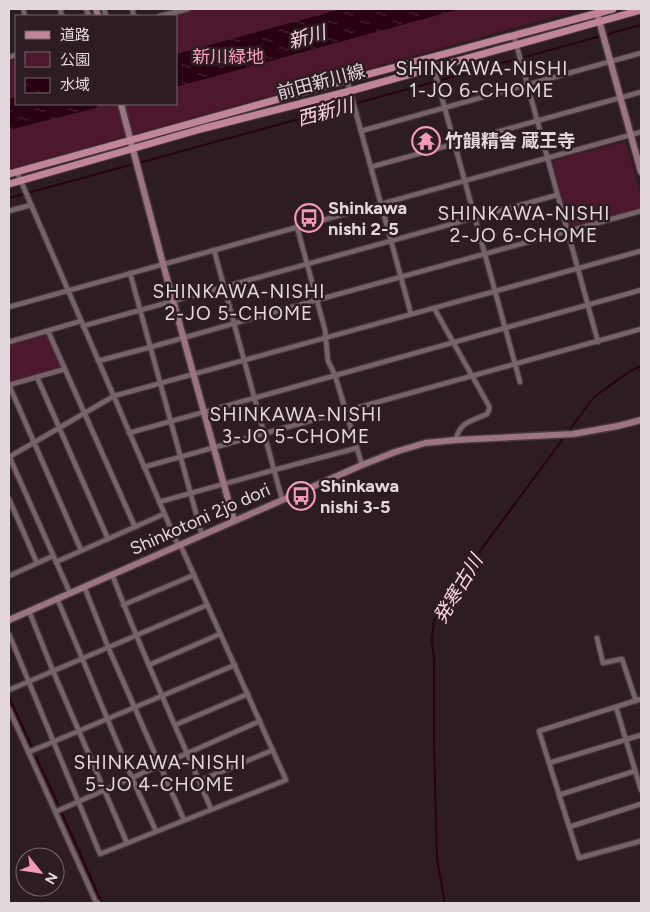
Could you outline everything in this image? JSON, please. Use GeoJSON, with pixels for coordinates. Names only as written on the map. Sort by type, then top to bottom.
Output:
{"type":"FeatureCollection","features":[{"type":"Feature","properties":{"kind":"main road","name":"前田新川線"},"geometry":{"type":"LineString","coordinates":[[9,174],[612,9]]}},
{"type":"Feature","properties":{"kind":"main road","name":"前田新川線"},"geometry":{"type":"LineString","coordinates":[[9,184],[201,129],[350,91],[641,10]]}},
{"type":"Feature","properties":{"kind":"street"},"geometry":{"type":"LineString","coordinates":[[170,11],[188,9]]}},
{"type":"Feature","properties":{"kind":"street"},"geometry":{"type":"LineString","coordinates":[[598,13],[641,172]]}},
{"type":"Feature","properties":{"kind":"street"},"geometry":{"type":"LineString","coordinates":[[514,36],[598,342]]}},
{"type":"Feature","properties":{"kind":"street"},"geometry":{"type":"LineString","coordinates":[[361,131],[641,54]]}},
{"type":"Feature","properties":{"kind":"street"},"geometry":{"type":"LineString","coordinates":[[431,58],[520,382]]}},
{"type":"Feature","properties":{"kind":"street"},"geometry":{"type":"LineString","coordinates":[[347,80],[411,314]]}},
{"type":"Feature","properties":{"kind":"street"},"geometry":{"type":"LineString","coordinates":[[371,167],[641,92]]}},
{"type":"Feature","properties":{"kind":"street"},"geometry":{"type":"LineString","coordinates":[[121,105],[173,302],[234,521]]}},
{"type":"Feature","properties":{"kind":"street"},"geometry":{"type":"LineString","coordinates":[[9,306],[641,132]]}},
{"type":"Feature","properties":{"kind":"street"},"geometry":{"type":"LineString","coordinates":[[9,634],[100,854],[286,780],[194,575],[164,514],[17,172]]}},
{"type":"Feature","properties":{"kind":"street"},"geometry":{"type":"LineString","coordinates":[[83,326],[558,195]]}},
{"type":"Feature","properties":{"kind":"street"},"geometry":{"type":"LineString","coordinates":[[9,211],[30,203]]}},
{"type":"Feature","properties":{"kind":"street"},"geometry":{"type":"LineString","coordinates":[[98,361],[641,212]]}},
{"type":"Feature","properties":{"kind":"street"},"geometry":{"type":"LineString","coordinates":[[297,227],[326,338],[328,361],[335,375],[362,464]]}},
{"type":"Feature","properties":{"kind":"street"},"geometry":{"type":"LineString","coordinates":[[214,250],[282,500]]}},
{"type":"Feature","properties":{"kind":"street"},"geometry":{"type":"LineString","coordinates":[[70,593],[9,457],[114,396],[641,250]]}},
{"type":"Feature","properties":{"kind":"street"},"geometry":{"type":"LineString","coordinates":[[130,273],[202,534]]}},
{"type":"Feature","properties":{"kind":"street"},"geometry":{"type":"LineString","coordinates":[[129,433],[641,290]]}},
{"type":"Feature","properties":{"kind":"street"},"geometry":{"type":"LineString","coordinates":[[434,308],[489,406],[487,414],[461,426],[456,440]]}},
{"type":"Feature","properties":{"kind":"street"},"geometry":{"type":"LineString","coordinates":[[9,342],[81,321]]}},
{"type":"Feature","properties":{"kind":"street"},"geometry":{"type":"LineString","coordinates":[[144,467],[641,330]]}},
{"type":"Feature","properties":{"kind":"street"},"geometry":{"type":"LineString","coordinates":[[48,331],[135,527]]}},
{"type":"Feature","properties":{"kind":"street"},"geometry":{"type":"LineString","coordinates":[[65,369],[9,385],[81,550]]}},
{"type":"Feature","properties":{"kind":"street"},"geometry":{"type":"LineString","coordinates":[[37,377],[108,539]]}},
{"type":"Feature","properties":{"kind":"street","name":"Shinkotoni 2jo dori"},"geometry":{"type":"LineString","coordinates":[[9,620],[362,464],[395,452],[425,444],[456,440],[573,434],[641,420]]}},
{"type":"Feature","properties":{"kind":"street"},"geometry":{"type":"LineString","coordinates":[[159,502],[357,448]]}},
{"type":"Feature","properties":{"kind":"street"},"geometry":{"type":"LineString","coordinates":[[9,499],[37,563]]}},
{"type":"Feature","properties":{"kind":"street"},"geometry":{"type":"LineString","coordinates":[[56,562],[164,514]]}},
{"type":"Feature","properties":{"kind":"street"},"geometry":{"type":"LineString","coordinates":[[9,575],[53,556]]}},
{"type":"Feature","properties":{"kind":"street"},"geometry":{"type":"LineString","coordinates":[[112,574],[123,605],[211,809]]}},
{"type":"Feature","properties":{"kind":"street"},"geometry":{"type":"LineString","coordinates":[[123,605],[194,575]]}},
{"type":"Feature","properties":{"kind":"street"},"geometry":{"type":"LineString","coordinates":[[84,586],[108,647],[184,820]]}},
{"type":"Feature","properties":{"kind":"street"},"geometry":{"type":"LineString","coordinates":[[57,598],[156,831]]}},
{"type":"Feature","properties":{"kind":"street"},"geometry":{"type":"LineString","coordinates":[[9,690],[207,605]]}},
{"type":"Feature","properties":{"kind":"street"},"geometry":{"type":"LineString","coordinates":[[29,611],[127,843]]}},
{"type":"Feature","properties":{"kind":"street"},"geometry":{"type":"LineString","coordinates":[[149,665],[220,634]]}},
{"type":"Feature","properties":{"kind":"street"},"geometry":{"type":"LineString","coordinates":[[597,638],[603,663],[622,659],[638,700],[539,731],[579,858],[641,841]]}},
{"type":"Feature","properties":{"kind":"street"},"geometry":{"type":"LineString","coordinates":[[29,752],[234,665]]}},
{"type":"Feature","properties":{"kind":"street"},"geometry":{"type":"LineString","coordinates":[[175,725],[248,694]]}},
{"type":"Feature","properties":{"kind":"street"},"geometry":{"type":"LineString","coordinates":[[616,707],[641,790]]}},
{"type":"Feature","properties":{"kind":"street"},"geometry":{"type":"LineString","coordinates":[[9,709],[96,902],[88,903]]}},
{"type":"Feature","properties":{"kind":"street"},"geometry":{"type":"LineString","coordinates":[[56,812],[260,722]]}},
{"type":"Feature","properties":{"kind":"street"},"geometry":{"type":"LineString","coordinates":[[549,763],[641,735]]}},
{"type":"Feature","properties":{"kind":"street"},"geometry":{"type":"LineString","coordinates":[[199,781],[273,750]]}},
{"type":"Feature","properties":{"kind":"street"},"geometry":{"type":"LineString","coordinates":[[559,795],[635,771]]}},
{"type":"Feature","properties":{"kind":"street"},"geometry":{"type":"LineString","coordinates":[[569,827],[641,804]]}},
{"type":"Feature","properties":{"kind":"green space","name":"新川緑地"},"geometry":{"type":"Polygon","coordinates":[[[197,9],[581,9],[9,169],[9,62],[15,60],[15,105],[178,105],[178,15],[173,15],[197,9]]]}},
{"type":"Feature","properties":{"kind":"green space"},"geometry":{"type":"Polygon","coordinates":[[[623,142],[626,143],[641,198],[641,208],[570,225],[553,162],[623,142]]]}},
{"type":"Feature","properties":{"kind":"green space"},"geometry":{"type":"Polygon","coordinates":[[[45,335],[60,365],[59,367],[12,381],[9,380],[9,345],[45,335]]]}},
{"type":"Feature","properties":{"kind":"water","name":"新川"},"geometry":{"type":"Polygon","coordinates":[[[341,9],[460,9],[178,86],[178,53],[341,9]]]}},
{"type":"Feature","properties":{"kind":"water"},"geometry":{"type":"Polygon","coordinates":[[[15,97],[15,105],[98,105],[96,108],[9,130],[9,99],[15,97]]]}},
{"type":"Feature","properties":{"kind":"waterway","name":"西新川"},"geometry":{"type":"LineString","coordinates":[[139,163],[641,25]]}},
{"type":"Feature","properties":{"kind":"waterway","name":"西新川"},"geometry":{"type":"LineString","coordinates":[[9,198],[134,164]]}},
{"type":"Feature","properties":{"kind":"waterway","name":"発寒古川"},"geometry":{"type":"LineString","coordinates":[[568,432],[594,397],[630,371],[641,366]]}},
{"type":"Feature","properties":{"kind":"waterway","name":"発寒古川"},"geometry":{"type":"LineString","coordinates":[[445,903],[437,859],[434,659],[432,640],[434,621],[457,582],[565,436]]}},
{"type":"Feature","properties":{"kind":"waterway"},"geometry":{"type":"LineString","coordinates":[[9,697],[32,747]]}},
{"type":"Feature","properties":{"kind":"waterway"},"geometry":{"type":"LineString","coordinates":[[36,757],[58,804]]}},
{"type":"Feature","properties":{"kind":"waterway"},"geometry":{"type":"LineString","coordinates":[[62,813],[101,901]]}},
{"type":"Feature","properties":{"kind":"place","name":"竹韻精舎 蔵王寺"},"geometry":{"type":"Point","coordinates":[426,141]}},
{"type":"Feature","properties":{"kind":"place","name":"Shinkawa nishi 2-5"},"geometry":{"type":"Point","coordinates":[309,218]}},
{"type":"Feature","properties":{"kind":"place","name":"Shinkawa nishi 3-5"},"geometry":{"type":"Point","coordinates":[301,496]}},
{"type":"Feature","properties":{"kind":"district","name":"SHINKAWA-NISHI 1-JO 6-CHOME"},"geometry":{"type":"Point","coordinates":[482,79]}},
{"type":"Feature","properties":{"kind":"district","name":"SHINKAWA-NISHI 2-JO 6-CHOME"},"geometry":{"type":"Point","coordinates":[524,224]}},
{"type":"Feature","properties":{"kind":"district","name":"SHINKAWA-NISHI 2-JO 5-CHOME"},"geometry":{"type":"Point","coordinates":[239,302]}},
{"type":"Feature","properties":{"kind":"district","name":"SHINKAWA-NISHI 3-JO 5-CHOME"},"geometry":{"type":"Point","coordinates":[296,425]}},
{"type":"Feature","properties":{"kind":"district","name":"SHINKAWA-NISHI 5-JO 4-CHOME"},"geometry":{"type":"Point","coordinates":[160,773]}}]}
